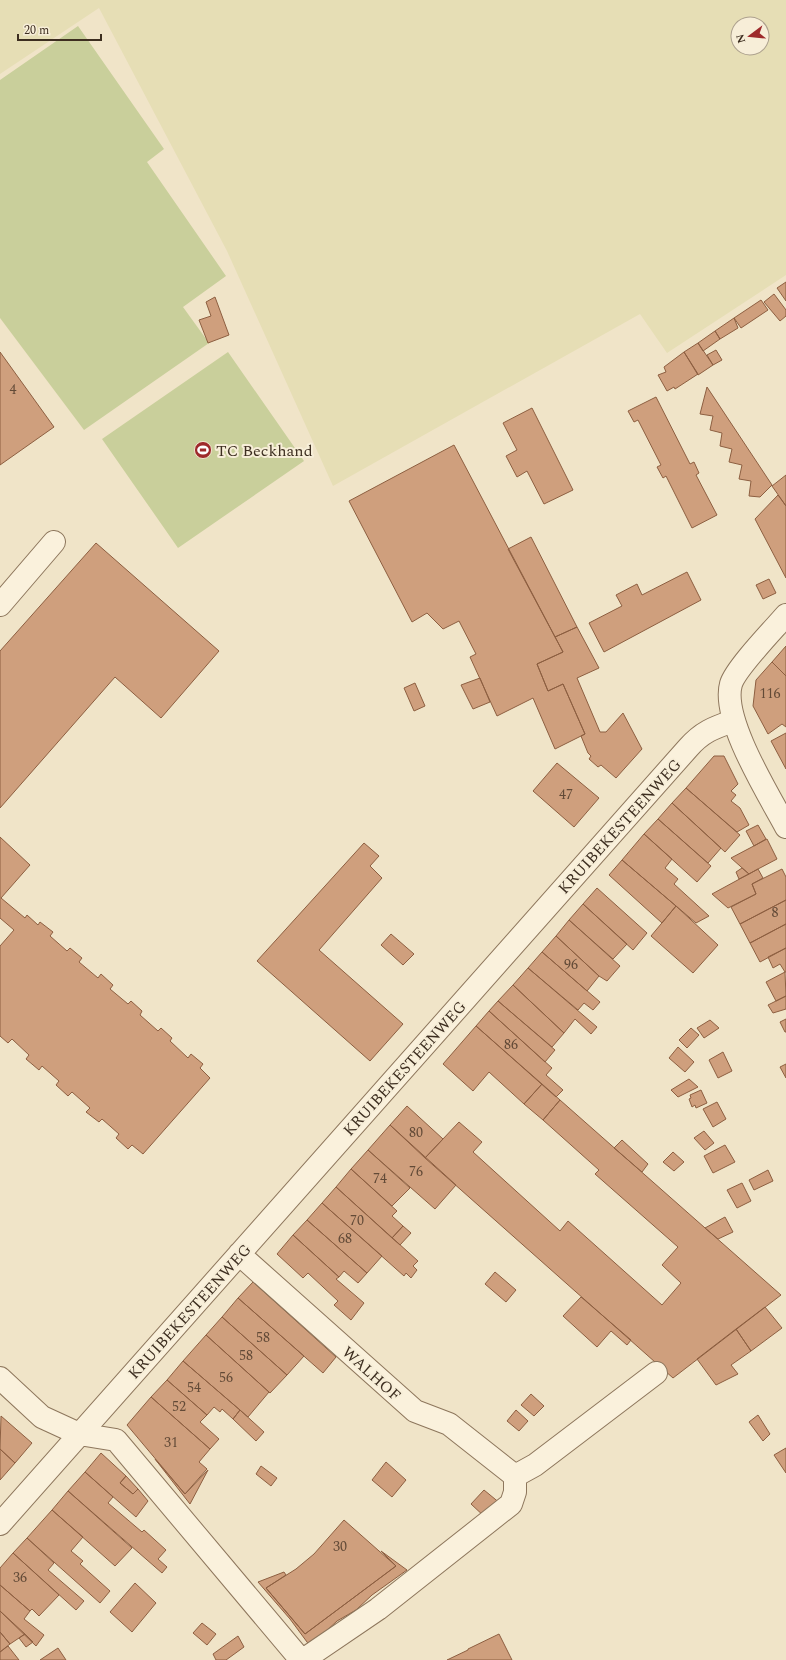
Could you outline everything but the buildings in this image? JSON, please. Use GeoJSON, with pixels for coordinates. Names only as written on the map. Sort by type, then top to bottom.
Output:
{"type":"FeatureCollection","features":[{"type":"Feature","properties":{"kind":"street"},"geometry":{"type":"LineString","coordinates":[[0,605],[54,542]]}},
{"type":"Feature","properties":{"kind":"street"},"geometry":{"type":"LineString","coordinates":[[786,615],[742,666],[731,683],[730,701],[733,721],[786,827]]}},
{"type":"Feature","properties":{"kind":"street","name":"KRUIBEKESTEENWEG"},"geometry":{"type":"LineString","coordinates":[[0,1524],[699,736],[712,728],[733,721]]}},
{"type":"Feature","properties":{"kind":"street","name":"WALHOF"},"geometry":{"type":"LineString","coordinates":[[239,1254],[415,1411],[450,1424],[515,1476]]}},
{"type":"Feature","properties":{"kind":"street"},"geometry":{"type":"LineString","coordinates":[[0,1378],[42,1417],[79,1434],[116,1440],[302,1660],[378,1609],[511,1504],[515,1492],[515,1476],[536,1465],[656,1373]]}},
{"type":"Feature","properties":{"kind":"shaded area"},"geometry":{"type":"Polygon","coordinates":[[[0,0],[786,0],[786,275],[667,353],[640,314],[333,486],[227,251],[99,8],[0,74],[0,0]]]}},
{"type":"Feature","properties":{"kind":"green space"},"geometry":{"type":"Polygon","coordinates":[[[78,26],[164,149],[147,162],[226,276],[183,307],[209,343],[84,430],[0,318],[0,80],[78,26]]]}},
{"type":"Feature","properties":{"kind":"green space","name":"TC Beckhand"},"geometry":{"type":"Polygon","coordinates":[[[228,352],[304,461],[178,548],[102,439],[228,352]]]}},
{"type":"Feature","properties":{"kind":"place","name":"TC Beckhand"},"geometry":{"type":"Point","coordinates":[203,450]}}]}
